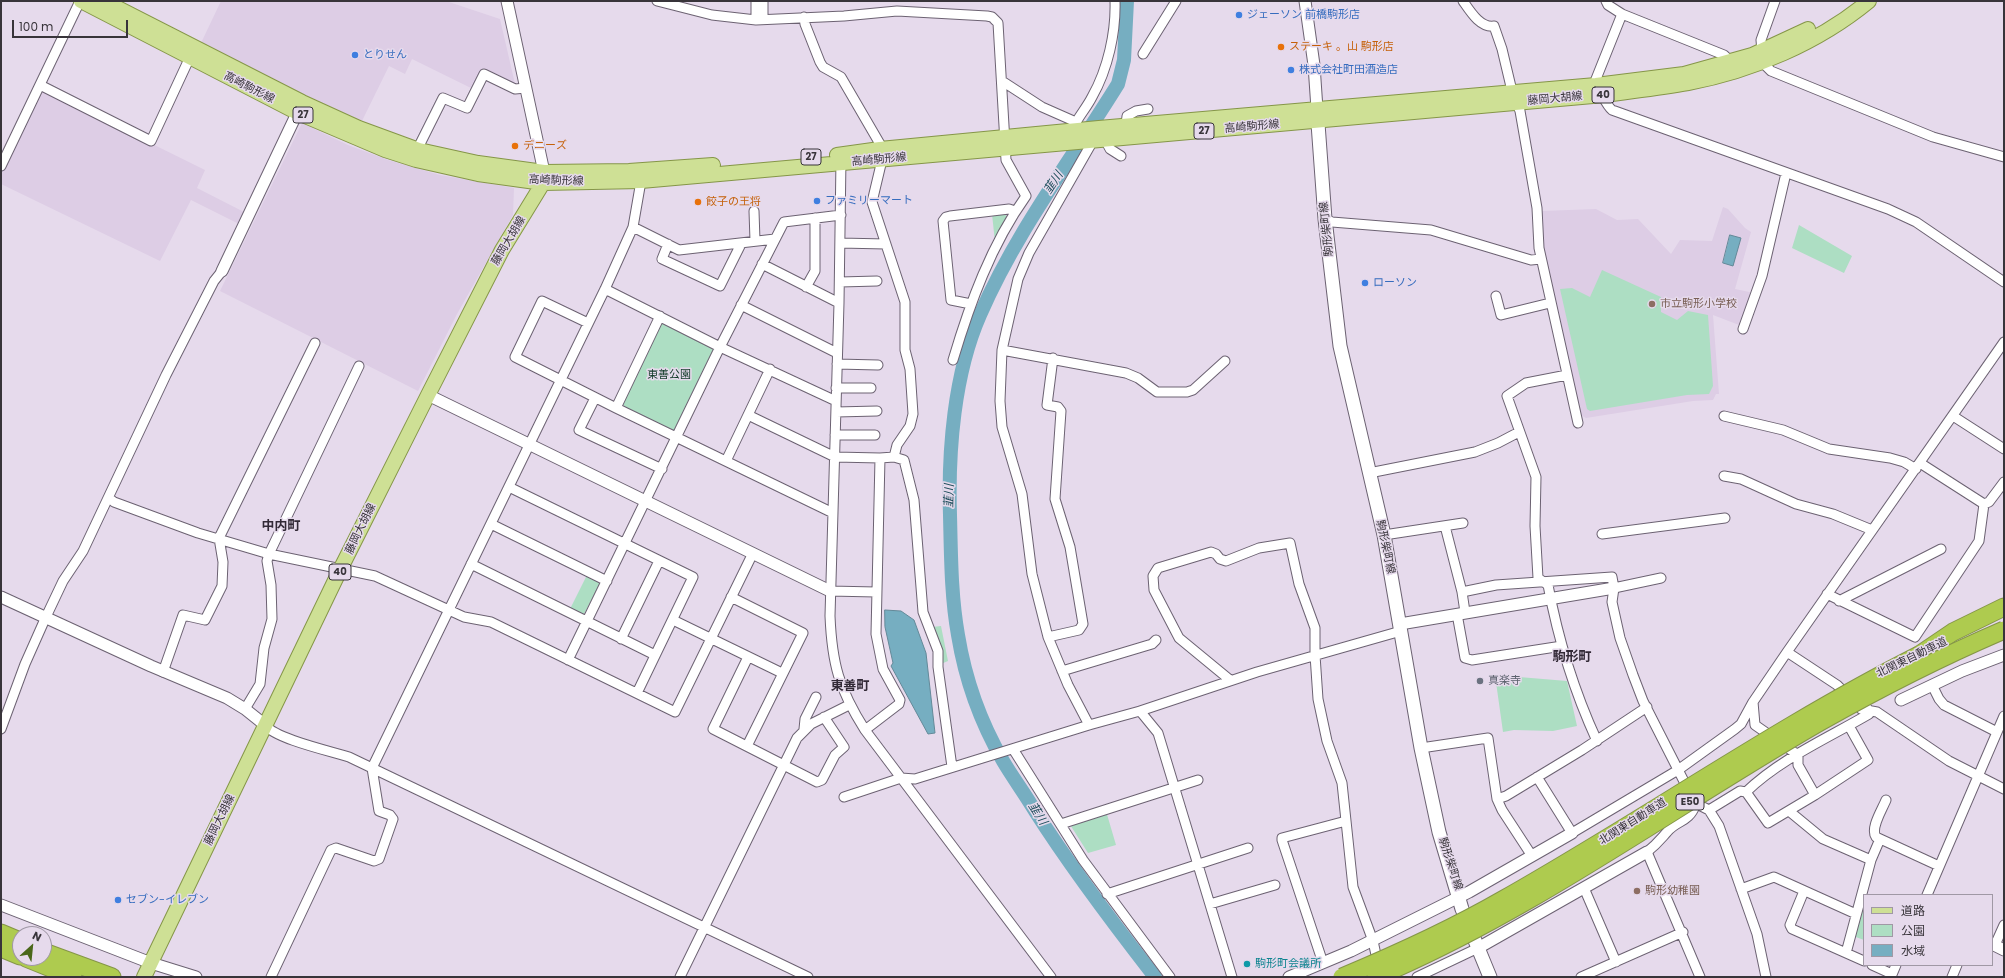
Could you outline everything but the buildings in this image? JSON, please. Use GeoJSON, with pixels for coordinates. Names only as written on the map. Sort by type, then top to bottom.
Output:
{"type":"FeatureCollection","features":[{"type":"Feature","properties":{"kind":"highway"},"geometry":{"type":"LineString","coordinates":[[1919,655],[1953,632],[2004,607]]}},
{"type":"Feature","properties":{"kind":"highway","name":"北関東自動車道"},"geometry":{"type":"LineString","coordinates":[[1342,977],[1389,957],[1502,900],[1565,864],[1812,712],[1919,655],[2004,615]]}},
{"type":"Feature","properties":{"kind":"highway","name":"北関東自動車道"},"geometry":{"type":"LineString","coordinates":[[1376,977],[1453,941],[1566,879],[1774,750],[1869,695],[1914,671],[2004,630]]}},
{"type":"Feature","properties":{"kind":"highway"},"geometry":{"type":"LineString","coordinates":[[1,933],[12,938]]}},
{"type":"Feature","properties":{"kind":"highway"},"geometry":{"type":"LineString","coordinates":[[1,948],[12,953]]}},
{"type":"Feature","properties":{"kind":"highway"},"geometry":{"type":"LineString","coordinates":[[52,955],[112,977]]}},
{"type":"Feature","properties":{"kind":"highway"},"geometry":{"type":"LineString","coordinates":[[46,966],[73,977]]}},
{"type":"Feature","properties":{"kind":"main road","name":"高崎駒形線"},"geometry":{"type":"LineString","coordinates":[[80,1],[190,57],[300,108],[385,150],[415,154],[478,174],[641,181],[1085,133],[1318,115]]}},
{"type":"Feature","properties":{"kind":"main road","name":"高崎駒形線"},"geometry":{"type":"LineString","coordinates":[[104,1],[300,108]]}},
{"type":"Feature","properties":{"kind":"main road","name":"藤岡大胡線"},"geometry":{"type":"LineString","coordinates":[[1600,90],[1684,74],[1762,56],[1813,27],[1853,1]]}},
{"type":"Feature","properties":{"kind":"main road","name":"藤岡大胡線"},"geometry":{"type":"LineString","coordinates":[[1318,115],[1688,83],[1724,74],[1762,56],[1830,28],[1869,1]]}},
{"type":"Feature","properties":{"kind":"main road","name":"高崎駒形線"},"geometry":{"type":"LineString","coordinates":[[1085,133],[1126,125],[1318,115]]}},
{"type":"Feature","properties":{"kind":"main road","name":"駒形柴町線"},"geometry":{"type":"LineString","coordinates":[[1318,115],[1325,219],[1340,346],[1384,535],[1421,748],[1439,832],[1460,896],[1462,909],[1490,977]]}},
{"type":"Feature","properties":{"kind":"main road","name":"高崎駒形線"},"geometry":{"type":"LineString","coordinates":[[543,177],[841,159]]}},
{"type":"Feature","properties":{"kind":"main road","name":"藤岡大胡線"},"geometry":{"type":"LineString","coordinates":[[144,977],[341,568],[502,250],[543,177]]}},
{"type":"Feature","properties":{"kind":"street"},"geometry":{"type":"LineString","coordinates":[[1,166],[80,1]]}},
{"type":"Feature","properties":{"kind":"street"},"geometry":{"type":"LineString","coordinates":[[507,1],[543,177]]}},
{"type":"Feature","properties":{"kind":"street"},"geometry":{"type":"LineString","coordinates":[[657,1],[712,15],[759,19],[844,16],[900,11],[992,17],[998,23],[1005,142],[1008,165],[1026,196],[1015,211],[990,259],[971,304],[953,360]]}},
{"type":"Feature","properties":{"kind":"street"},"geometry":{"type":"LineString","coordinates":[[756,1],[759,19]]}},
{"type":"Feature","properties":{"kind":"street"},"geometry":{"type":"LineString","coordinates":[[759,19],[763,1]]}},
{"type":"Feature","properties":{"kind":"street"},"geometry":{"type":"LineString","coordinates":[[900,1],[900,11]]}},
{"type":"Feature","properties":{"kind":"street"},"geometry":{"type":"LineString","coordinates":[[1089,725],[1062,671],[1048,637],[1032,574],[1022,494],[1002,427],[1002,350],[1014,293],[1023,266],[1090,146],[1085,133],[1093,96],[1104,69],[1113,33],[1115,1]]}},
{"type":"Feature","properties":{"kind":"street"},"geometry":{"type":"LineString","coordinates":[[1143,54],[1176,1]]}},
{"type":"Feature","properties":{"kind":"street"},"geometry":{"type":"LineString","coordinates":[[1305,1],[1314,66],[1318,115]]}},
{"type":"Feature","properties":{"kind":"street"},"geometry":{"type":"LineString","coordinates":[[1463,1],[1478,20],[1488,26],[1494,26],[1502,49],[1515,97],[1536,199],[1538,241],[1541,259],[1578,423]]}},
{"type":"Feature","properties":{"kind":"street"},"geometry":{"type":"LineString","coordinates":[[1606,1],[1608,5],[1622,14],[1724,54],[1731,62]]}},
{"type":"Feature","properties":{"kind":"street"},"geometry":{"type":"LineString","coordinates":[[1775,1],[1761,40],[1762,56],[1771,71],[1928,135],[2004,157]]}},
{"type":"Feature","properties":{"kind":"street"},"geometry":{"type":"LineString","coordinates":[[1622,14],[1598,74],[1600,90],[1607,105],[1616,112],[1903,216],[2004,282]]}},
{"type":"Feature","properties":{"kind":"street"},"geometry":{"type":"LineString","coordinates":[[804,17],[805,24],[820,62],[824,67],[841,77],[880,144],[881,154],[872,202],[905,302],[904,350],[910,369],[913,414],[910,426],[897,445],[894,457]]}},
{"type":"Feature","properties":{"kind":"street"},"geometry":{"type":"LineString","coordinates":[[40,85],[152,141],[190,57]]}},
{"type":"Feature","properties":{"kind":"street"},"geometry":{"type":"LineString","coordinates":[[415,154],[443,98],[467,108],[484,74],[515,89],[526,88]]}},
{"type":"Feature","properties":{"kind":"street"},"geometry":{"type":"LineString","coordinates":[[1002,81],[1121,156]]}},
{"type":"Feature","properties":{"kind":"street"},"geometry":{"type":"LineString","coordinates":[[1,729],[25,664],[63,581],[83,551],[166,375],[214,281],[222,271],[300,108]]}},
{"type":"Feature","properties":{"kind":"street"},"geometry":{"type":"LineString","coordinates":[[1126,125],[1128,116],[1136,110],[1148,109]]}},
{"type":"Feature","properties":{"kind":"street"},"geometry":{"type":"LineString","coordinates":[[841,159],[840,282],[830,590],[832,651],[841,685],[849,705],[865,730],[1051,977]]}},
{"type":"Feature","properties":{"kind":"street"},"geometry":{"type":"LineString","coordinates":[[1743,329],[1762,276],[1786,173]]}},
{"type":"Feature","properties":{"kind":"street"},"geometry":{"type":"LineString","coordinates":[[271,977],[331,850],[336,848],[374,861],[379,859],[393,818],[390,814],[379,811],[372,768],[605,288],[633,226],[641,181]]}},
{"type":"Feature","properties":{"kind":"street"},"geometry":{"type":"LineString","coordinates":[[971,304],[951,300],[943,221],[946,217],[950,216],[1009,209],[1015,211]]}},
{"type":"Feature","properties":{"kind":"street"},"geometry":{"type":"LineString","coordinates":[[754,211],[755,241]]}},
{"type":"Feature","properties":{"kind":"street"},"geometry":{"type":"LineString","coordinates":[[568,660],[720,347],[784,222],[841,215]]}},
{"type":"Feature","properties":{"kind":"street"},"geometry":{"type":"LineString","coordinates":[[806,287],[815,271],[815,218]]}},
{"type":"Feature","properties":{"kind":"street"},"geometry":{"type":"LineString","coordinates":[[1325,219],[1332,222],[1431,230],[1531,260],[1541,259]]}},
{"type":"Feature","properties":{"kind":"street"},"geometry":{"type":"LineString","coordinates":[[633,226],[679,250],[775,239]]}},
{"type":"Feature","properties":{"kind":"street"},"geometry":{"type":"LineString","coordinates":[[840,243],[886,244]]}},
{"type":"Feature","properties":{"kind":"street"},"geometry":{"type":"LineString","coordinates":[[668,244],[662,259],[720,286],[741,244]]}},
{"type":"Feature","properties":{"kind":"street"},"geometry":{"type":"LineString","coordinates":[[762,264],[839,303]]}},
{"type":"Feature","properties":{"kind":"street"},"geometry":{"type":"LineString","coordinates":[[840,282],[877,281]]}},
{"type":"Feature","properties":{"kind":"street"},"geometry":{"type":"LineString","coordinates":[[605,288],[720,347],[836,401]]}},
{"type":"Feature","properties":{"kind":"street"},"geometry":{"type":"LineString","coordinates":[[1496,296],[1501,314],[1550,303]]}},
{"type":"Feature","properties":{"kind":"street"},"geometry":{"type":"LineString","coordinates":[[588,323],[542,301],[515,357],[595,398],[832,513]]}},
{"type":"Feature","properties":{"kind":"street"},"geometry":{"type":"LineString","coordinates":[[741,305],[837,353]]}},
{"type":"Feature","properties":{"kind":"street"},"geometry":{"type":"LineString","coordinates":[[616,408],[660,316]]}},
{"type":"Feature","properties":{"kind":"street"},"geometry":{"type":"LineString","coordinates":[[1289,977],[1372,940],[1460,896],[1532,856],[1678,770],[1741,724],[1752,702],[2004,342]]}},
{"type":"Feature","properties":{"kind":"street"},"geometry":{"type":"LineString","coordinates":[[163,672],[183,615],[205,620],[222,586],[223,562],[219,538],[315,344]]}},
{"type":"Feature","properties":{"kind":"street"},"geometry":{"type":"LineString","coordinates":[[1002,350],[1053,358],[1126,373],[1138,378],[1151,389],[1164,394],[1193,390],[1225,361]]}},
{"type":"Feature","properties":{"kind":"street"},"geometry":{"type":"LineString","coordinates":[[1048,637],[1079,630],[1083,624],[1070,547],[1055,499],[1061,411],[1058,407],[1047,405],[1053,358]]}},
{"type":"Feature","properties":{"kind":"street"},"geometry":{"type":"LineString","coordinates":[[837,364],[878,365]]}},
{"type":"Feature","properties":{"kind":"street"},"geometry":{"type":"LineString","coordinates":[[245,709],[260,684],[264,648],[272,619],[272,585],[267,561],[268,554],[359,366]]}},
{"type":"Feature","properties":{"kind":"street"},"geometry":{"type":"LineString","coordinates":[[726,461],[770,369]]}},
{"type":"Feature","properties":{"kind":"street"},"geometry":{"type":"LineString","coordinates":[[1567,375],[1526,383],[1507,396],[1536,477],[1535,526],[1538,578],[1548,585],[1562,646],[1588,721],[1597,741]]}},
{"type":"Feature","properties":{"kind":"street"},"geometry":{"type":"LineString","coordinates":[[836,388],[871,388]]}},
{"type":"Feature","properties":{"kind":"street"},"geometry":{"type":"LineString","coordinates":[[428,395],[753,554],[830,590],[876,592]]}},
{"type":"Feature","properties":{"kind":"street"},"geometry":{"type":"LineString","coordinates":[[595,398],[579,430],[662,469]]}},
{"type":"Feature","properties":{"kind":"street"},"geometry":{"type":"LineString","coordinates":[[836,412],[877,412]]}},
{"type":"Feature","properties":{"kind":"street"},"geometry":{"type":"LineString","coordinates":[[748,415],[835,457],[894,457],[904,460],[914,500],[923,612],[938,651],[938,667],[952,767]]}},
{"type":"Feature","properties":{"kind":"street"},"geometry":{"type":"LineString","coordinates":[[1724,416],[1783,430],[1830,448],[1890,458],[1918,466],[1984,504]]}},
{"type":"Feature","properties":{"kind":"street"},"geometry":{"type":"LineString","coordinates":[[1953,416],[2004,449]]}},
{"type":"Feature","properties":{"kind":"street"},"geometry":{"type":"LineString","coordinates":[[1369,473],[1475,452],[1498,443],[1519,432]]}},
{"type":"Feature","properties":{"kind":"street"},"geometry":{"type":"LineString","coordinates":[[835,435],[875,435]]}},
{"type":"Feature","properties":{"kind":"street"},"geometry":{"type":"LineString","coordinates":[[865,730],[899,704],[900,700],[888,681],[880,657],[876,634],[880,458]]}},
{"type":"Feature","properties":{"kind":"street"},"geometry":{"type":"LineString","coordinates":[[1724,476],[1741,479],[1796,504],[1833,514],[1872,530]]}},
{"type":"Feature","properties":{"kind":"street"},"geometry":{"type":"LineString","coordinates":[[1984,504],[1989,502],[2004,482]]}},
{"type":"Feature","properties":{"kind":"street"},"geometry":{"type":"LineString","coordinates":[[509,487],[693,577],[637,693]]}},
{"type":"Feature","properties":{"kind":"street"},"geometry":{"type":"LineString","coordinates":[[109,498],[114,502],[191,530],[268,554],[341,568],[381,578],[464,617],[491,622],[675,712],[753,554]]}},
{"type":"Feature","properties":{"kind":"street"},"geometry":{"type":"LineString","coordinates":[[1827,594],[1915,637],[1979,541],[1984,504]]}},
{"type":"Feature","properties":{"kind":"street"},"geometry":{"type":"LineString","coordinates":[[1602,534],[1725,518]]}},
{"type":"Feature","properties":{"kind":"street"},"geometry":{"type":"LineString","coordinates":[[1384,535],[1463,523]]}},
{"type":"Feature","properties":{"kind":"street"},"geometry":{"type":"LineString","coordinates":[[491,524],[607,581]]}},
{"type":"Feature","properties":{"kind":"street"},"geometry":{"type":"LineString","coordinates":[[1445,526],[1462,592],[1461,613],[1465,658],[1472,660],[1562,646]]}},
{"type":"Feature","properties":{"kind":"street"},"geometry":{"type":"LineString","coordinates":[[1230,680],[1179,638],[1154,590],[1153,576],[1158,568],[1211,552],[1216,554],[1220,559],[1226,561],[1259,548],[1290,543],[1299,584],[1314,628],[1314,655],[1321,713],[1327,741],[1342,783],[1353,887],[1372,940],[1382,977]]}},
{"type":"Feature","properties":{"kind":"street"},"geometry":{"type":"LineString","coordinates":[[1839,601],[1941,549]]}},
{"type":"Feature","properties":{"kind":"street"},"geometry":{"type":"LineString","coordinates":[[621,638],[659,561]]}},
{"type":"Feature","properties":{"kind":"street"},"geometry":{"type":"LineString","coordinates":[[471,564],[655,655]]}},
{"type":"Feature","properties":{"kind":"street"},"geometry":{"type":"LineString","coordinates":[[1462,592],[1496,585],[1612,577],[1614,588],[1612,602],[1620,638],[1633,675],[1647,707],[1696,804],[1709,810],[1719,826],[1757,934],[1766,977]]}},
{"type":"Feature","properties":{"kind":"street"},"geometry":{"type":"LineString","coordinates":[[844,797],[900,778],[915,779],[1089,725],[1140,711],[1230,680],[1400,627],[1461,613],[1614,588],[1661,578]]}},
{"type":"Feature","properties":{"kind":"street"},"geometry":{"type":"LineString","coordinates":[[1,597],[45,619],[163,672],[226,698],[245,709],[265,725],[270,731],[349,757],[808,977]]}},
{"type":"Feature","properties":{"kind":"street"},"geometry":{"type":"LineString","coordinates":[[731,597],[803,633],[747,746]]}},
{"type":"Feature","properties":{"kind":"street"},"geometry":{"type":"LineString","coordinates":[[673,620],[782,673]]}},
{"type":"Feature","properties":{"kind":"street"},"geometry":{"type":"LineString","coordinates":[[1062,671],[1152,644],[1156,640]]}},
{"type":"Feature","properties":{"kind":"street"},"geometry":{"type":"LineString","coordinates":[[1787,652],[1837,685],[1861,709],[1868,709],[1877,712],[1949,761],[2004,789]]}},
{"type":"Feature","properties":{"kind":"street"},"geometry":{"type":"LineString","coordinates":[[1901,700],[1962,671],[2004,656]]}},
{"type":"Feature","properties":{"kind":"street"},"geometry":{"type":"LineString","coordinates":[[748,657],[712,729],[817,782],[822,780],[835,756],[844,747],[824,717]]}},
{"type":"Feature","properties":{"kind":"street"},"geometry":{"type":"LineString","coordinates":[[1932,686],[1944,705],[1997,732]]}},
{"type":"Feature","properties":{"kind":"street"},"geometry":{"type":"LineString","coordinates":[[804,729],[805,719],[816,697]]}},
{"type":"Feature","properties":{"kind":"street"},"geometry":{"type":"LineString","coordinates":[[1752,702],[1755,725],[1798,755]]}},
{"type":"Feature","properties":{"kind":"street"},"geometry":{"type":"LineString","coordinates":[[680,977],[797,738],[804,729],[849,705]]}},
{"type":"Feature","properties":{"kind":"street"},"geometry":{"type":"LineString","coordinates":[[1497,798],[1506,796],[1537,778],[1597,741],[1647,707]]}},
{"type":"Feature","properties":{"kind":"street"},"geometry":{"type":"LineString","coordinates":[[1746,792],[1757,782],[1798,755],[1869,714],[1868,709]]}},
{"type":"Feature","properties":{"kind":"street"},"geometry":{"type":"LineString","coordinates":[[1140,711],[1158,733],[1232,977]]}},
{"type":"Feature","properties":{"kind":"street"},"geometry":{"type":"LineString","coordinates":[[1927,894],[2004,716]]}},
{"type":"Feature","properties":{"kind":"street"},"geometry":{"type":"LineString","coordinates":[[1709,810],[1740,791],[1746,792],[1768,823],[1789,811],[1868,760],[1849,726]]}},
{"type":"Feature","properties":{"kind":"street"},"geometry":{"type":"LineString","coordinates":[[1421,748],[1488,738],[1497,798],[1502,810],[1532,856]]}},
{"type":"Feature","properties":{"kind":"street"},"geometry":{"type":"LineString","coordinates":[[1012,749],[1107,894],[1170,977]]}},
{"type":"Feature","properties":{"kind":"street"},"geometry":{"type":"LineString","coordinates":[[1798,755],[1798,765],[1815,795]]}},
{"type":"Feature","properties":{"kind":"street"},"geometry":{"type":"LineString","coordinates":[[1537,778],[1572,833]]}},
{"type":"Feature","properties":{"kind":"street"},"geometry":{"type":"LineString","coordinates":[[1061,824],[1198,780]]}},
{"type":"Feature","properties":{"kind":"street"},"geometry":{"type":"LineString","coordinates":[[1886,800],[1874,831],[1876,837],[1939,866]]}},
{"type":"Feature","properties":{"kind":"street"},"geometry":{"type":"LineString","coordinates":[[1417,977],[1478,948],[1647,852],[1660,842],[1670,829],[1686,820],[1696,804]]}},
{"type":"Feature","properties":{"kind":"street"},"geometry":{"type":"LineString","coordinates":[[1789,811],[1823,839],[1871,860]]}},
{"type":"Feature","properties":{"kind":"street"},"geometry":{"type":"LineString","coordinates":[[1323,963],[1282,838],[1346,821]]}},
{"type":"Feature","properties":{"kind":"street"},"geometry":{"type":"LineString","coordinates":[[1846,953],[1871,860],[1880,839]]}},
{"type":"Feature","properties":{"kind":"street"},"geometry":{"type":"LineString","coordinates":[[1107,894],[1248,848]]}},
{"type":"Feature","properties":{"kind":"street"},"geometry":{"type":"LineString","coordinates":[[1647,852],[1683,932],[1700,977]]}},
{"type":"Feature","properties":{"kind":"street"},"geometry":{"type":"LineString","coordinates":[[1741,889],[1774,877],[1804,892],[1856,914]]}},
{"type":"Feature","properties":{"kind":"street"},"geometry":{"type":"LineString","coordinates":[[1210,904],[1275,885]]}},
{"type":"Feature","properties":{"kind":"street"},"geometry":{"type":"LineString","coordinates":[[1584,888],[1616,962]]}},
{"type":"Feature","properties":{"kind":"street"},"geometry":{"type":"LineString","coordinates":[[1804,892],[1790,925],[1792,929],[1863,961]]}},
{"type":"Feature","properties":{"kind":"street"},"geometry":{"type":"LineString","coordinates":[[1,905],[151,963],[196,977]]}},
{"type":"Feature","properties":{"kind":"street"},"geometry":{"type":"LineString","coordinates":[[1997,947],[2004,925]]}},
{"type":"Feature","properties":{"kind":"street"},"geometry":{"type":"LineString","coordinates":[[1581,977],[1683,932]]}},
{"type":"Feature","properties":{"kind":"street"},"geometry":{"type":"LineString","coordinates":[[1874,966],[1891,976],[1896,966]]}},
{"type":"Feature","properties":{"kind":"street"},"geometry":{"type":"LineString","coordinates":[[1952,977],[1958,966]]}},
{"type":"Feature","properties":{"kind":"shaded area"},"geometry":{"type":"Polygon","coordinates":[[[221,1],[446,1],[500,19],[515,84],[482,69],[473,89],[412,59],[405,74],[389,66],[362,121],[309,97],[201,43],[221,1]]]}},
{"type":"Feature","properties":{"kind":"shaded area"},"geometry":{"type":"Polygon","coordinates":[[[45,91],[205,170],[197,188],[244,212],[239,224],[191,200],[160,261],[1,184],[1,174],[40,93],[45,91]]]}},
{"type":"Feature","properties":{"kind":"shaded area"},"geometry":{"type":"Polygon","coordinates":[[[302,123],[348,145],[388,160],[440,175],[514,188],[513,215],[457,314],[418,391],[220,291],[302,123]]]}},
{"type":"Feature","properties":{"kind":"shaded area","name":"市立駒形小学校"},"geometry":{"type":"Polygon","coordinates":[[[1723,207],[1728,209],[1745,228],[1751,232],[1735,289],[1754,293],[1743,324],[1739,325],[1713,315],[1719,394],[1716,394],[1713,400],[1693,401],[1586,418],[1579,414],[1541,244],[1542,211],[1596,209],[1617,220],[1638,219],[1671,254],[1680,240],[1712,241],[1723,207]]]}},
{"type":"Feature","properties":{"kind":"green space"},"geometry":{"type":"Polygon","coordinates":[[[1004,213],[1008,218],[995,242],[992,214],[1004,213]]]}},
{"type":"Feature","properties":{"kind":"green space"},"geometry":{"type":"Polygon","coordinates":[[[1799,225],[1852,256],[1844,273],[1792,248],[1799,225]]]}},
{"type":"Feature","properties":{"kind":"green space"},"geometry":{"type":"Polygon","coordinates":[[[1602,270],[1661,297],[1661,312],[1677,320],[1688,311],[1708,315],[1713,386],[1709,394],[1687,395],[1590,411],[1587,409],[1560,289],[1572,288],[1590,297],[1602,270]]]}},
{"type":"Feature","properties":{"kind":"green space","name":"東善公園"},"geometry":{"type":"Polygon","coordinates":[[[666,323],[715,347],[675,431],[624,407],[623,403],[661,324],[666,323]]]}},
{"type":"Feature","properties":{"kind":"green space"},"geometry":{"type":"Polygon","coordinates":[[[587,575],[600,583],[583,616],[570,609],[587,575]]]}},
{"type":"Feature","properties":{"kind":"green space"},"geometry":{"type":"Polygon","coordinates":[[[941,626],[948,661],[941,664],[932,627],[941,626]]]}},
{"type":"Feature","properties":{"kind":"green space"},"geometry":{"type":"Polygon","coordinates":[[[1495,675],[1567,681],[1577,726],[1553,731],[1514,730],[1503,732],[1495,675]]]}},
{"type":"Feature","properties":{"kind":"green space"},"geometry":{"type":"Polygon","coordinates":[[[1106,811],[1116,845],[1088,853],[1069,823],[1106,811]]]}},
{"type":"Feature","properties":{"kind":"green space"},"geometry":{"type":"Polygon","coordinates":[[[1861,908],[1863,909],[1863,940],[1853,936],[1861,908]]]}},
{"type":"Feature","properties":{"kind":"water"},"geometry":{"type":"Polygon","coordinates":[[[1730,235],[1741,238],[1733,266],[1723,263],[1730,235]]]}},
{"type":"Feature","properties":{"kind":"water"},"geometry":{"type":"Polygon","coordinates":[[[885,610],[901,611],[914,620],[926,653],[935,733],[928,734],[891,666],[893,663],[885,627],[885,610]]]}},
{"type":"Feature","properties":{"kind":"waterway","name":"韮川"},"geometry":{"type":"LineString","coordinates":[[1127,1],[1124,60],[1118,84],[1027,225],[994,284],[971,338],[964,362],[954,413],[950,465],[951,545],[954,605],[961,651],[975,700],[995,746],[1063,854],[1155,977]]}},
{"type":"Feature","properties":{"kind":"place","name":"ジェーソン 前橋駒形店"},"geometry":{"type":"Point","coordinates":[1239,15]}},
{"type":"Feature","properties":{"kind":"place","name":"ステーキ 。山 駒形店"},"geometry":{"type":"Point","coordinates":[1281,47]}},
{"type":"Feature","properties":{"kind":"place","name":"とりせん"},"geometry":{"type":"Point","coordinates":[355,55]}},
{"type":"Feature","properties":{"kind":"place","name":"株式会社町田酒造店"},"geometry":{"type":"Point","coordinates":[1291,70]}},
{"type":"Feature","properties":{"kind":"place","name":"デニーズ"},"geometry":{"type":"Point","coordinates":[515,146]}},
{"type":"Feature","properties":{"kind":"place","name":"ファミリーマート"},"geometry":{"type":"Point","coordinates":[817,201]}},
{"type":"Feature","properties":{"kind":"place","name":"餃子の王将"},"geometry":{"type":"Point","coordinates":[698,202]}},
{"type":"Feature","properties":{"kind":"place","name":"ローソン"},"geometry":{"type":"Point","coordinates":[1365,283]}},
{"type":"Feature","properties":{"kind":"place","name":"市立駒形小学校"},"geometry":{"type":"Point","coordinates":[1652,304]}},
{"type":"Feature","properties":{"kind":"place","name":"真楽寺"},"geometry":{"type":"Point","coordinates":[1480,681]}},
{"type":"Feature","properties":{"kind":"place","name":"駒形幼稚園"},"geometry":{"type":"Point","coordinates":[1637,891]}},
{"type":"Feature","properties":{"kind":"place","name":"セブン-イレブン"},"geometry":{"type":"Point","coordinates":[118,900]}},
{"type":"Feature","properties":{"kind":"place","name":"駒形町会議所"},"geometry":{"type":"Point","coordinates":[1247,964]}},
{"type":"Feature","properties":{"kind":"district","name":"中内町"},"geometry":{"type":"Point","coordinates":[281,527]}},
{"type":"Feature","properties":{"kind":"district","name":"駒形町"},"geometry":{"type":"Point","coordinates":[1572,658]}},
{"type":"Feature","properties":{"kind":"district","name":"東善町"},"geometry":{"type":"Point","coordinates":[850,687]}}]}
